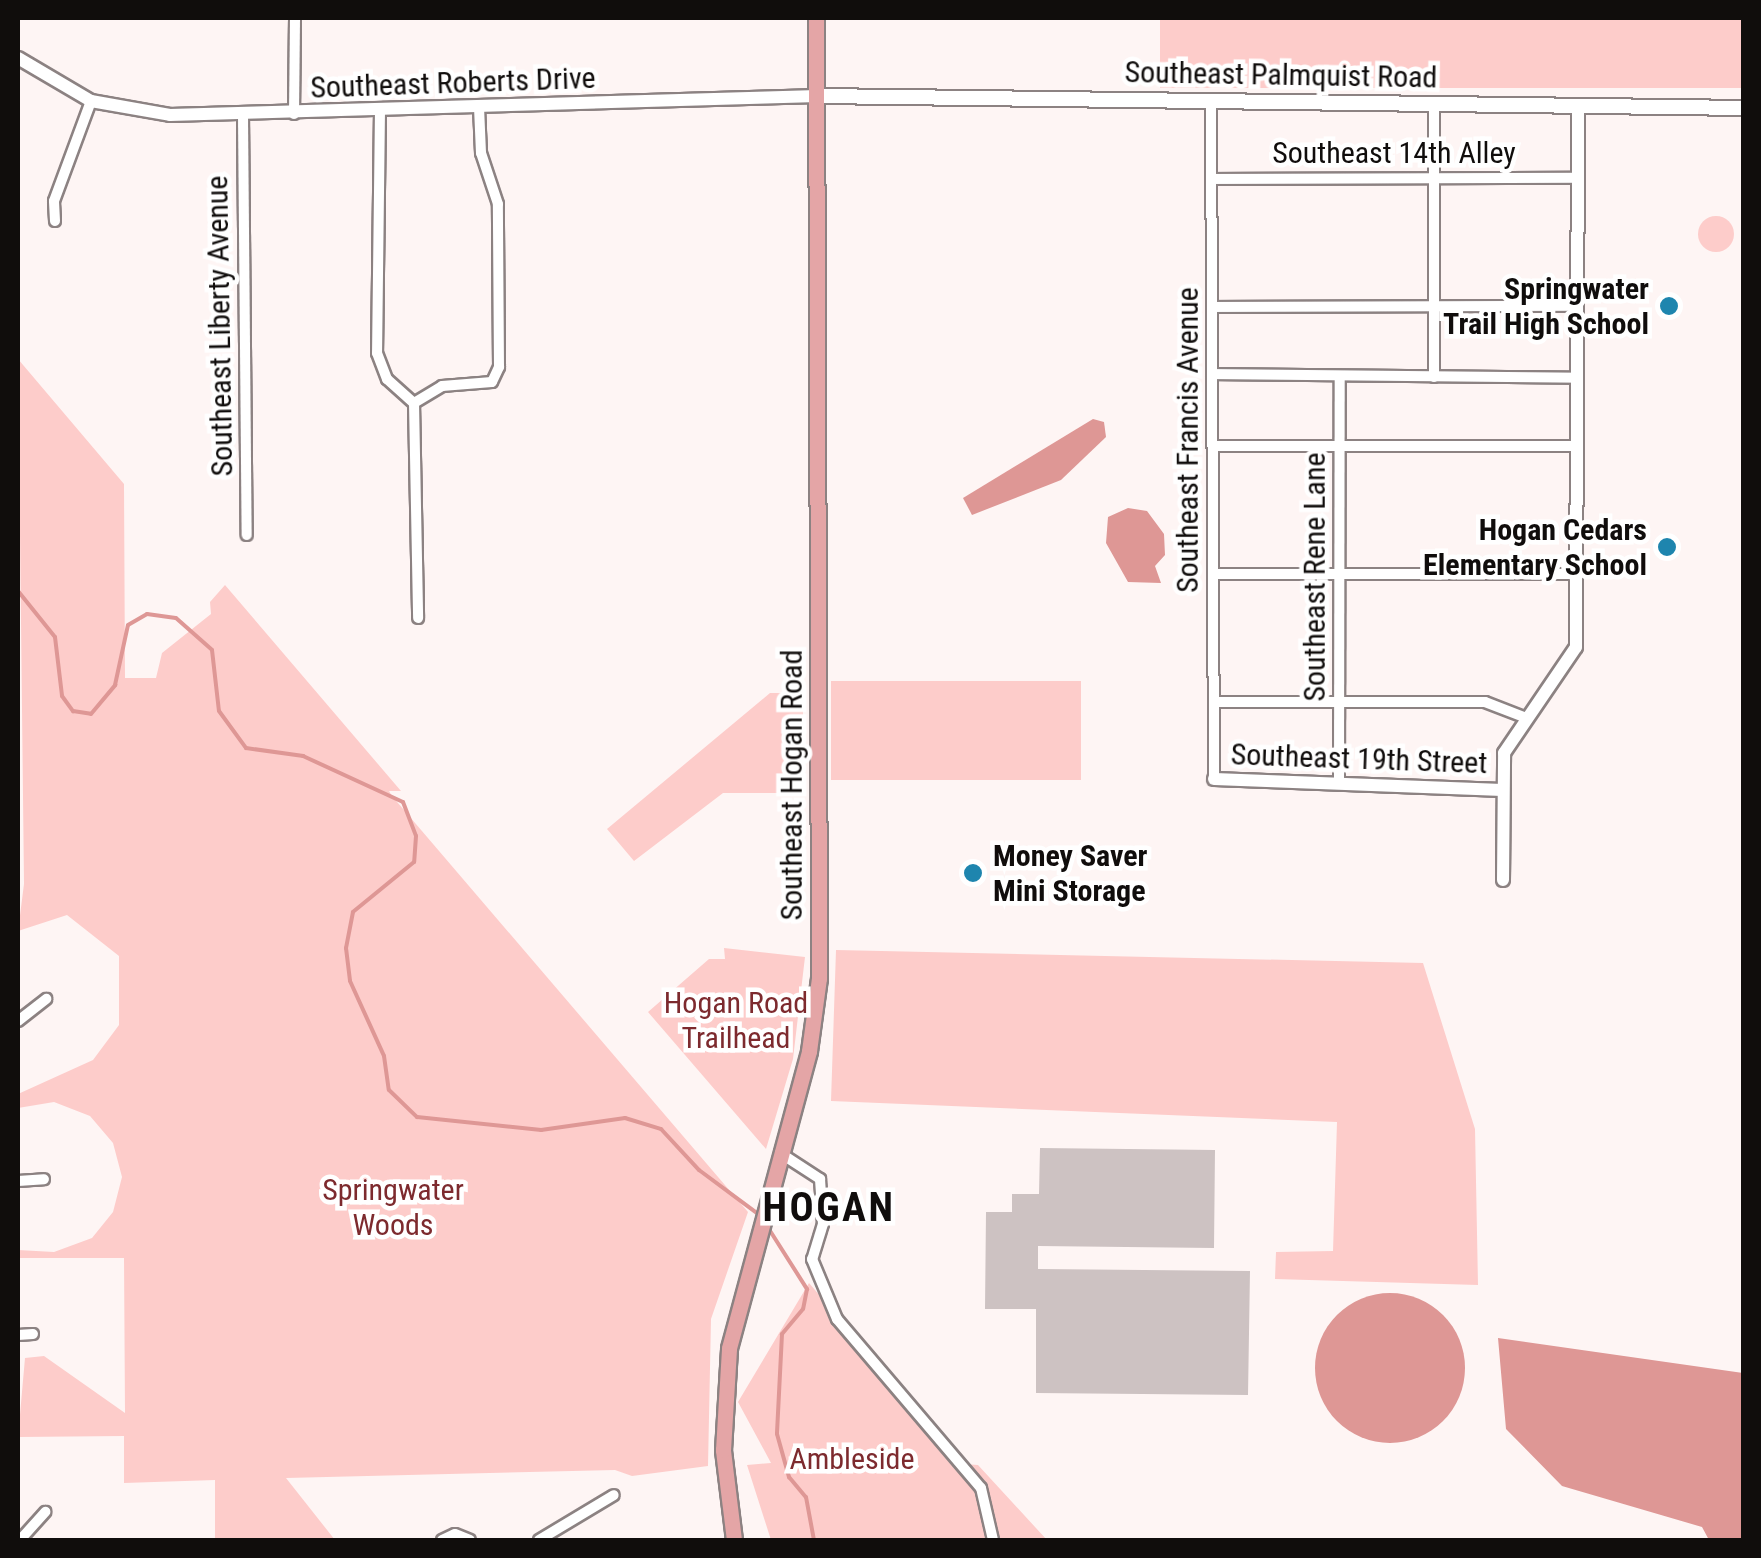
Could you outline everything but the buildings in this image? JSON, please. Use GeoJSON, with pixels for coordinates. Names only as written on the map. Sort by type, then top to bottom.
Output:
{"type":"FeatureCollection","features":[{"type":"Feature","properties":{"kind":"main road","name":"Southeast Hogan Road"},"geometry":{"type":"LineString","coordinates":[[734,1540],[724,1385],[758,1232],[809,1052],[819,968],[816,18]]}},
{"type":"Feature","properties":{"kind":"main road","name":"Southeast Palmquist Road"},"geometry":{"type":"LineString","coordinates":[[818,96],[1744,108]]}},
{"type":"Feature","properties":{"kind":"street"},"geometry":{"type":"LineString","coordinates":[[294,18],[294,114]]}},
{"type":"Feature","properties":{"kind":"street","name":"Southeast Roberts Drive"},"geometry":{"type":"LineString","coordinates":[[18,58],[92,101],[149,114],[243,116],[818,96]]}},
{"type":"Feature","properties":{"kind":"street"},"geometry":{"type":"LineString","coordinates":[[55,222],[54,201],[92,101]]}},
{"type":"Feature","properties":{"kind":"street","name":"Southeast Francis Avenue"},"geometry":{"type":"LineString","coordinates":[[1211,102],[1214,779]]}},
{"type":"Feature","properties":{"kind":"street"},"geometry":{"type":"LineString","coordinates":[[1434,104],[1434,376]]}},
{"type":"Feature","properties":{"kind":"street"},"geometry":{"type":"LineString","coordinates":[[1503,880],[1504,753],[1524,717],[1571,661],[1577,574],[1578,106]]}},
{"type":"Feature","properties":{"kind":"street"},"geometry":{"type":"LineString","coordinates":[[414,402],[442,386],[492,382],[499,367],[498,204],[481,153],[480,107]]}},
{"type":"Feature","properties":{"kind":"street"},"geometry":{"type":"LineString","coordinates":[[380,110],[377,353],[387,379],[414,402],[418,618]]}},
{"type":"Feature","properties":{"kind":"street","name":"Southeast Liberty Avenue"},"geometry":{"type":"LineString","coordinates":[[243,116],[248,535]]}},
{"type":"Feature","properties":{"kind":"street","name":"Southeast 14th Alley"},"geometry":{"type":"LineString","coordinates":[[1212,178],[1578,178]]}},
{"type":"Feature","properties":{"kind":"street"},"geometry":{"type":"LineString","coordinates":[[1212,307],[1578,306]]}},
{"type":"Feature","properties":{"kind":"street"},"geometry":{"type":"LineString","coordinates":[[1212,374],[1578,378]]}},
{"type":"Feature","properties":{"kind":"street","name":"Southeast Rene Lane"},"geometry":{"type":"LineString","coordinates":[[1340,376],[1340,779]]}},
{"type":"Feature","properties":{"kind":"street"},"geometry":{"type":"LineString","coordinates":[[1212,446],[1577,446]]}},
{"type":"Feature","properties":{"kind":"street"},"geometry":{"type":"LineString","coordinates":[[1213,574],[1577,574]]}},
{"type":"Feature","properties":{"kind":"street"},"geometry":{"type":"LineString","coordinates":[[1214,702],[1485,702],[1524,717]]}},
{"type":"Feature","properties":{"kind":"street","name":"Southeast 19th Street"},"geometry":{"type":"LineString","coordinates":[[1214,779],[1340,779],[1503,790]]}},
{"type":"Feature","properties":{"kind":"street"},"geometry":{"type":"LineString","coordinates":[[18,1022],[46,999]]}},
{"type":"Feature","properties":{"kind":"street"},"geometry":{"type":"LineString","coordinates":[[780,1153],[820,1179],[823,1224],[812,1259],[837,1320],[980,1488],[994,1540]]}},
{"type":"Feature","properties":{"kind":"street"},"geometry":{"type":"LineString","coordinates":[[18,1181],[44,1179]]}},
{"type":"Feature","properties":{"kind":"street"},"geometry":{"type":"LineString","coordinates":[[18,1336],[33,1334]]}},
{"type":"Feature","properties":{"kind":"street"},"geometry":{"type":"LineString","coordinates":[[539,1540],[614,1495]]}},
{"type":"Feature","properties":{"kind":"street"},"geometry":{"type":"LineString","coordinates":[[20,1540],[45,1512]]}},
{"type":"Feature","properties":{"kind":"street"},"geometry":{"type":"LineString","coordinates":[[442,1540],[455,1534],[470,1540]]}},
{"type":"Feature","properties":{"kind":"green space"},"geometry":{"type":"Polygon","coordinates":[[[1160,18],[1743,18],[1743,88],[1160,88],[1160,18]]]}},
{"type":"Feature","properties":{"kind":"green space"},"geometry":{"type":"Polygon","coordinates":[[[1716,216],[1729,221],[1734,234],[1729,247],[1716,252],[1703,247],[1698,234],[1703,221],[1716,216]]]}},
{"type":"Feature","properties":{"kind":"green space","name":"Springwater Woods"},"geometry":{"type":"Polygon","coordinates":[[[18,359],[124,484],[125,678],[156,678],[162,653],[211,614],[210,602],[225,585],[401,791],[389,791],[392,796],[748,1212],[711,1319],[708,1466],[632,1476],[615,1470],[286,1478],[335,1540],[215,1540],[215,1480],[124,1483],[124,1436],[18,1437],[25,1358],[44,1356],[125,1413],[124,1258],[18,1258],[18,1250],[54,1252],[92,1238],[113,1212],[122,1177],[113,1143],[90,1116],[54,1102],[18,1108],[18,1094],[93,1060],[119,1025],[119,956],[67,915],[18,931],[24,884],[18,359]]]}},
{"type":"Feature","properties":{"kind":"green space"},"geometry":{"type":"Polygon","coordinates":[[[831,681],[1081,681],[1081,780],[831,780],[831,681]]]}},
{"type":"Feature","properties":{"kind":"green space"},"geometry":{"type":"Polygon","coordinates":[[[770,693],[803,693],[803,793],[723,793],[634,861],[607,829],[770,693]]]}},
{"type":"Feature","properties":{"kind":"green space","name":"Hogan Road Trailhead"},"geometry":{"type":"Polygon","coordinates":[[[724,948],[805,957],[793,1059],[766,1149],[648,1012],[709,959],[725,959],[724,948]]]}},
{"type":"Feature","properties":{"kind":"green space"},"geometry":{"type":"Polygon","coordinates":[[[836,950],[1423,963],[1475,1129],[1478,1285],[1275,1279],[1276,1252],[1333,1251],[1337,1122],[831,1101],[836,950]]]}},
{"type":"Feature","properties":{"kind":"green space","name":"Ambleside"},"geometry":{"type":"Polygon","coordinates":[[[809,1283],[964,1464],[978,1465],[1047,1540],[771,1540],[747,1465],[771,1463],[738,1402],[809,1283]]]}},
{"type":"Feature","properties":{"kind":"shaded area"},"geometry":{"type":"Polygon","coordinates":[[[1093,419],[1104,422],[1106,437],[1061,480],[972,515],[963,498],[1093,419]]]}},
{"type":"Feature","properties":{"kind":"shaded area"},"geometry":{"type":"Polygon","coordinates":[[[1128,508],[1147,511],[1164,534],[1165,555],[1155,566],[1161,583],[1128,582],[1106,543],[1108,517],[1128,508]]]}},
{"type":"Feature","properties":{"kind":"shaded area"},"geometry":{"type":"Polygon","coordinates":[[[1390,1293],[1419,1299],[1443,1315],[1459,1339],[1465,1368],[1459,1397],[1443,1421],[1419,1437],[1390,1443],[1361,1437],[1337,1421],[1321,1397],[1315,1368],[1321,1339],[1337,1315],[1361,1299],[1390,1293]]]}},
{"type":"Feature","properties":{"kind":"shaded area"},"geometry":{"type":"Polygon","coordinates":[[[1498,1338],[1743,1373],[1743,1540],[1709,1540],[1702,1527],[1562,1486],[1506,1429],[1498,1338]]]}},
{"type":"Feature","properties":{"kind":"waterway"},"geometry":{"type":"LineString","coordinates":[[18,591],[55,637],[62,696],[73,711],[91,714],[115,685],[128,625],[147,614],[176,618],[212,650],[219,711],[246,748],[303,756],[403,802],[416,836],[414,862],[353,912],[346,948],[350,981],[384,1056],[389,1090],[417,1117],[541,1130],[625,1118],[661,1129],[699,1170],[758,1214]]}},
{"type":"Feature","properties":{"kind":"waterway"},"geometry":{"type":"LineString","coordinates":[[767,1226],[807,1289],[803,1309],[782,1334],[777,1434],[789,1477],[806,1497],[814,1540]]}},
{"type":"Feature","properties":{"kind":"place","name":"Springwater Trail High School"},"geometry":{"type":"Point","coordinates":[1669,306]}},
{"type":"Feature","properties":{"kind":"place","name":"Hogan Cedars Elementary School"},"geometry":{"type":"Point","coordinates":[1667,547]}},
{"type":"Feature","properties":{"kind":"place","name":"Money Saver Mini Storage"},"geometry":{"type":"Point","coordinates":[973,873]}},
{"type":"Feature","properties":{"kind":"district","name":"HOGAN"},"geometry":{"type":"Point","coordinates":[829,1208]}}]}
